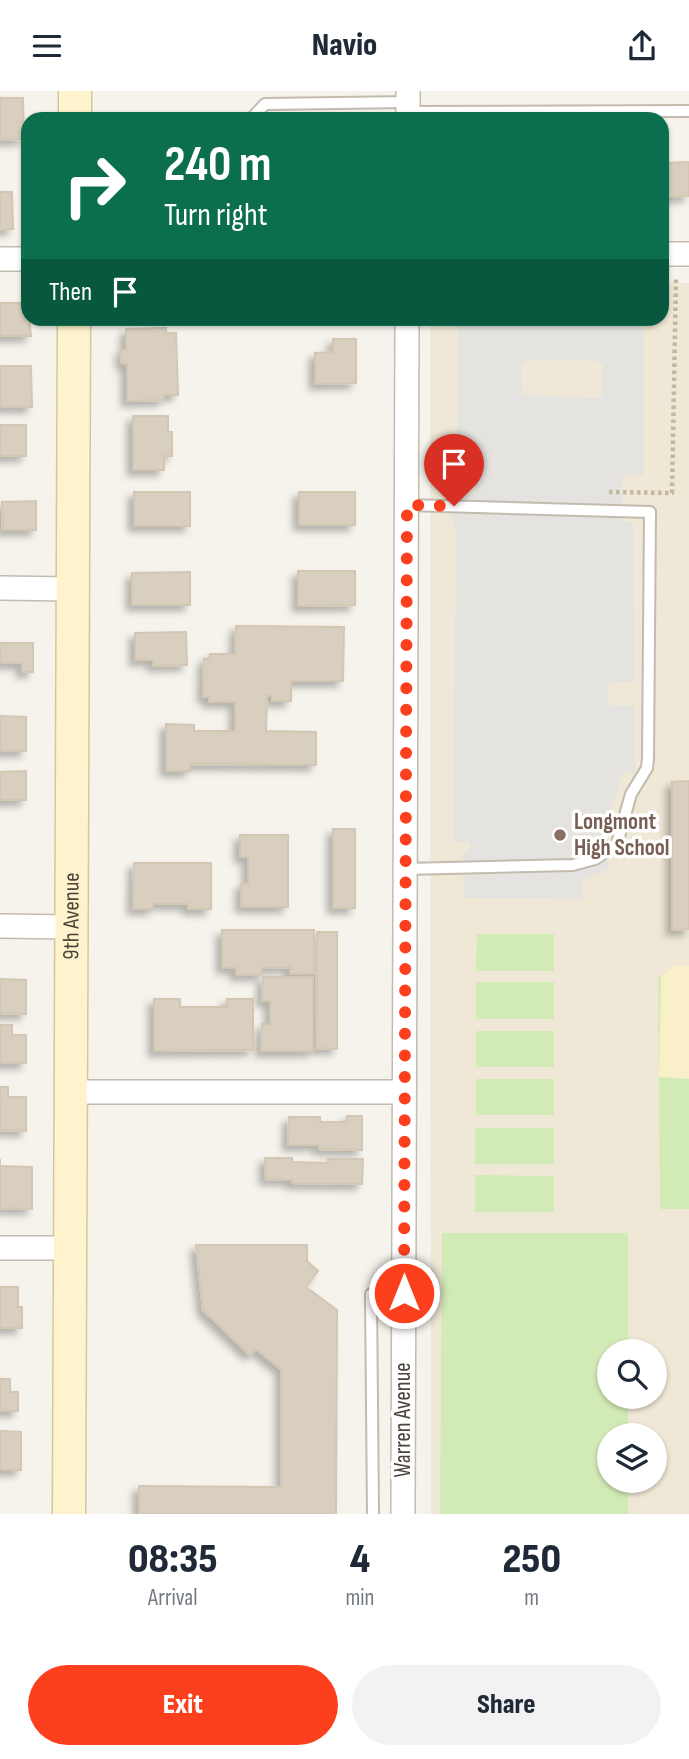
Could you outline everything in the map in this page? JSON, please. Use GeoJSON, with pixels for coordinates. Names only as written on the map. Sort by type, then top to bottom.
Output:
{"type":"FeatureCollection","features":[{"type":"Feature","properties":{"kind":"main road"},"geometry":{"type":"LineString","coordinates":[[75,91],[75,112]]}},
{"type":"Feature","properties":{"kind":"main road","name":"9th Avenue"},"geometry":{"type":"LineString","coordinates":[[69,1514],[74,326]]}},
{"type":"Feature","properties":{"kind":"street"},"geometry":{"type":"LineString","coordinates":[[0,259],[21,259]]}},
{"type":"Feature","properties":{"kind":"street","name":"Warren Avenue"},"geometry":{"type":"LineString","coordinates":[[403,1514],[407,326]]}},
{"type":"Feature","properties":{"kind":"street"},"geometry":{"type":"LineString","coordinates":[[0,588],[73,589]]}},
{"type":"Feature","properties":{"kind":"street"},"geometry":{"type":"LineString","coordinates":[[0,926],[71,927]]}},
{"type":"Feature","properties":{"kind":"street"},"geometry":{"type":"LineString","coordinates":[[71,1092],[404,1092]]}},
{"type":"Feature","properties":{"kind":"street"},"geometry":{"type":"LineString","coordinates":[[0,1248],[70,1248]]}},
{"type":"Feature","properties":{"kind":"lane"},"geometry":{"type":"LineString","coordinates":[[258,112],[265,104],[689,111]]}},
{"type":"Feature","properties":{"kind":"lane"},"geometry":{"type":"LineString","coordinates":[[405,869],[573,865],[595,859],[617,844],[631,794],[647,768],[650,512],[407,505]]}},
{"type":"Feature","properties":{"kind":"lane"},"geometry":{"type":"LineString","coordinates":[[373,1514],[372,1294],[404,1293]]}},
{"type":"Feature","properties":{"kind":"path"},"geometry":{"type":"LineString","coordinates":[[609,492],[672,493],[676,254]]}},
{"type":"Feature","properties":{"kind":"shaded area","name":"Longmont High School"},"geometry":{"type":"Polygon","coordinates":[[[669,283],[689,283],[689,1514],[431,1514],[430,326],[669,326],[669,283]]]}},
{"type":"Feature","properties":{"kind":"shaded area"},"geometry":{"type":"Polygon","coordinates":[[[458,326],[644,326],[644,475],[626,475],[622,479],[623,522],[633,522],[634,682],[608,683],[609,705],[634,706],[635,772],[623,773],[609,816],[608,869],[582,880],[582,899],[464,898],[462,855],[470,848],[470,843],[453,842],[456,530],[451,518],[452,496],[476,495],[474,474],[457,472],[458,326]],[[526,360],[521,364],[522,395],[598,398],[602,395],[603,365],[599,361],[526,360]]]}},
{"type":"Feature","properties":{"kind":"green space"},"geometry":{"type":"Polygon","coordinates":[[[477,934],[554,934],[554,971],[476,971],[477,934]]]}},
{"type":"Feature","properties":{"kind":"green space"},"geometry":{"type":"Polygon","coordinates":[[[673,966],[689,966],[689,1209],[660,1209],[658,979],[673,966]]]}},
{"type":"Feature","properties":{"kind":"green space"},"geometry":{"type":"Polygon","coordinates":[[[476,982],[554,982],[554,1019],[476,1019],[476,982]]]}},
{"type":"Feature","properties":{"kind":"green space"},"geometry":{"type":"Polygon","coordinates":[[[476,1031],[554,1031],[554,1067],[476,1067],[476,1031]]]}},
{"type":"Feature","properties":{"kind":"green space"},"geometry":{"type":"Polygon","coordinates":[[[476,1079],[554,1079],[554,1115],[476,1115],[476,1079]]]}},
{"type":"Feature","properties":{"kind":"green space"},"geometry":{"type":"Polygon","coordinates":[[[475,1128],[554,1128],[554,1164],[475,1164],[475,1128]]]}},
{"type":"Feature","properties":{"kind":"green space"},"geometry":{"type":"Polygon","coordinates":[[[475,1175],[554,1176],[554,1212],[475,1212],[475,1175]]]}},
{"type":"Feature","properties":{"kind":"green space"},"geometry":{"type":"Polygon","coordinates":[[[442,1233],[628,1233],[628,1339],[597,1339],[597,1409],[628,1409],[628,1423],[597,1423],[597,1493],[628,1493],[628,1514],[440,1514],[442,1233]]]}},
{"type":"Feature","properties":{"kind":"sand"},"geometry":{"type":"Polygon","coordinates":[[[673,966],[689,966],[689,1079],[659,1077],[661,977],[673,966]]]}},
{"type":"Feature","properties":{"kind":"building"},"geometry":{"type":"Polygon","coordinates":[[[0,98],[23,98],[21,139],[0,140],[0,98]]]}},
{"type":"Feature","properties":{"kind":"building"},"geometry":{"type":"Polygon","coordinates":[[[689,162],[689,196],[669,197],[669,163],[689,162]]]}},
{"type":"Feature","properties":{"kind":"building"},"geometry":{"type":"Polygon","coordinates":[[[0,192],[12,192],[13,229],[0,230],[0,192]]]}},
{"type":"Feature","properties":{"kind":"building"},"geometry":{"type":"Polygon","coordinates":[[[0,303],[21,303],[21,326],[30,326],[31,336],[0,336],[0,303]]]}},
{"type":"Feature","properties":{"kind":"building"},"geometry":{"type":"Polygon","coordinates":[[[166,328],[166,333],[176,333],[178,395],[164,395],[164,400],[127,401],[127,364],[122,364],[121,350],[126,350],[126,329],[166,328]]]}},
{"type":"Feature","properties":{"kind":"building"},"geometry":{"type":"Polygon","coordinates":[[[333,339],[356,339],[356,383],[315,384],[315,353],[333,352],[333,339]]]}},
{"type":"Feature","properties":{"kind":"building"},"geometry":{"type":"Polygon","coordinates":[[[0,366],[31,366],[32,407],[0,407],[0,366]]]}},
{"type":"Feature","properties":{"kind":"building"},"geometry":{"type":"Polygon","coordinates":[[[133,416],[168,416],[168,432],[172,432],[172,456],[164,456],[164,470],[133,470],[133,416]]]}},
{"type":"Feature","properties":{"kind":"building"},"geometry":{"type":"Polygon","coordinates":[[[0,425],[26,425],[26,456],[0,456],[0,425]]]}},
{"type":"Feature","properties":{"kind":"building"},"geometry":{"type":"Polygon","coordinates":[[[134,492],[190,492],[190,526],[134,526],[134,492]]]}},
{"type":"Feature","properties":{"kind":"building"},"geometry":{"type":"Polygon","coordinates":[[[299,492],[355,492],[355,525],[299,525],[299,492]]]}},
{"type":"Feature","properties":{"kind":"building"},"geometry":{"type":"Polygon","coordinates":[[[36,501],[36,530],[3,530],[2,502],[36,501]]]}},
{"type":"Feature","properties":{"kind":"building"},"geometry":{"type":"Polygon","coordinates":[[[298,571],[355,571],[355,605],[298,606],[298,571]]]}},
{"type":"Feature","properties":{"kind":"building"},"geometry":{"type":"Polygon","coordinates":[[[190,572],[190,605],[132,605],[132,573],[190,572]]]}},
{"type":"Feature","properties":{"kind":"building"},"geometry":{"type":"Polygon","coordinates":[[[236,626],[344,627],[343,681],[291,681],[291,701],[272,701],[272,696],[267,696],[266,731],[316,732],[316,765],[190,764],[190,771],[166,771],[166,724],[194,725],[194,731],[235,731],[235,702],[209,702],[209,697],[203,697],[204,659],[209,659],[210,654],[235,654],[236,626]]]}},
{"type":"Feature","properties":{"kind":"building"},"geometry":{"type":"Polygon","coordinates":[[[186,632],[187,665],[153,666],[153,660],[135,660],[135,633],[186,632]]]}},
{"type":"Feature","properties":{"kind":"building"},"geometry":{"type":"Polygon","coordinates":[[[0,643],[33,643],[33,672],[22,672],[22,663],[0,663],[0,643]]]}},
{"type":"Feature","properties":{"kind":"building"},"geometry":{"type":"Polygon","coordinates":[[[0,716],[26,717],[26,751],[0,751],[0,716]]]}},
{"type":"Feature","properties":{"kind":"building"},"geometry":{"type":"Polygon","coordinates":[[[26,771],[26,800],[0,800],[0,772],[26,771]]]}},
{"type":"Feature","properties":{"kind":"building"},"geometry":{"type":"Polygon","coordinates":[[[689,781],[689,929],[672,930],[672,782],[689,781]]]}},
{"type":"Feature","properties":{"kind":"building"},"geometry":{"type":"Polygon","coordinates":[[[333,829],[355,829],[355,908],[333,908],[333,829]]]}},
{"type":"Feature","properties":{"kind":"building"},"geometry":{"type":"Polygon","coordinates":[[[240,835],[288,835],[288,907],[241,907],[241,884],[248,884],[248,857],[240,857],[240,835]]]}},
{"type":"Feature","properties":{"kind":"building"},"geometry":{"type":"Polygon","coordinates":[[[134,863],[211,863],[211,909],[188,909],[188,904],[153,904],[153,909],[133,909],[134,863]]]}},
{"type":"Feature","properties":{"kind":"building"},"geometry":{"type":"Polygon","coordinates":[[[222,930],[314,930],[314,974],[290,974],[290,967],[262,968],[262,975],[236,975],[236,968],[222,968],[222,930]]]}},
{"type":"Feature","properties":{"kind":"building"},"geometry":{"type":"Polygon","coordinates":[[[317,932],[337,932],[337,1049],[316,1048],[317,932]]]}},
{"type":"Feature","properties":{"kind":"building"},"geometry":{"type":"Polygon","coordinates":[[[263,977],[313,977],[313,1051],[261,1051],[262,1024],[270,1024],[270,1001],[262,1001],[263,977]]]}},
{"type":"Feature","properties":{"kind":"building"},"geometry":{"type":"Polygon","coordinates":[[[0,979],[26,980],[26,1014],[0,1013],[0,979]]]}},
{"type":"Feature","properties":{"kind":"building"},"geometry":{"type":"Polygon","coordinates":[[[154,999],[180,999],[180,1007],[227,1007],[227,999],[253,999],[253,1050],[154,1051],[154,999]]]}},
{"type":"Feature","properties":{"kind":"building"},"geometry":{"type":"Polygon","coordinates":[[[0,1025],[12,1025],[12,1035],[26,1035],[26,1063],[0,1063],[0,1025]]]}},
{"type":"Feature","properties":{"kind":"building"},"geometry":{"type":"Polygon","coordinates":[[[0,1087],[8,1087],[8,1097],[26,1097],[26,1131],[0,1130],[0,1087]]]}},
{"type":"Feature","properties":{"kind":"building"},"geometry":{"type":"Polygon","coordinates":[[[347,1116],[362,1116],[362,1150],[288,1145],[289,1117],[320,1117],[320,1122],[347,1122],[347,1116]]]}},
{"type":"Feature","properties":{"kind":"building"},"geometry":{"type":"Polygon","coordinates":[[[265,1158],[292,1158],[292,1162],[328,1163],[328,1159],[363,1159],[362,1184],[292,1183],[292,1180],[265,1179],[265,1158]]]}},
{"type":"Feature","properties":{"kind":"building"},"geometry":{"type":"Polygon","coordinates":[[[0,1166],[32,1167],[32,1209],[0,1208],[0,1166]]]}},
{"type":"Feature","properties":{"kind":"building"},"geometry":{"type":"Polygon","coordinates":[[[196,1245],[307,1245],[307,1261],[318,1271],[306,1287],[337,1310],[336,1514],[139,1514],[139,1486],[281,1487],[281,1369],[256,1349],[250,1355],[203,1310],[196,1245]]]}},
{"type":"Feature","properties":{"kind":"building"},"geometry":{"type":"Polygon","coordinates":[[[0,1287],[18,1287],[22,1328],[0,1328],[0,1287]]]}},
{"type":"Feature","properties":{"kind":"building"},"geometry":{"type":"Polygon","coordinates":[[[0,1379],[10,1379],[10,1392],[18,1392],[18,1411],[0,1411],[0,1379]]]}},
{"type":"Feature","properties":{"kind":"building"},"geometry":{"type":"Polygon","coordinates":[[[0,1431],[21,1432],[21,1470],[0,1470],[0,1431]]]}},
{"type":"Feature","properties":{"kind":"place","name":"Longmont High School"},"geometry":{"type":"Point","coordinates":[560,835]}},
{"type":"Feature","properties":{"kind":"route"},"geometry":{"type":"LineString","coordinates":[[404,1293],[407,505],[454,506]]}}]}
